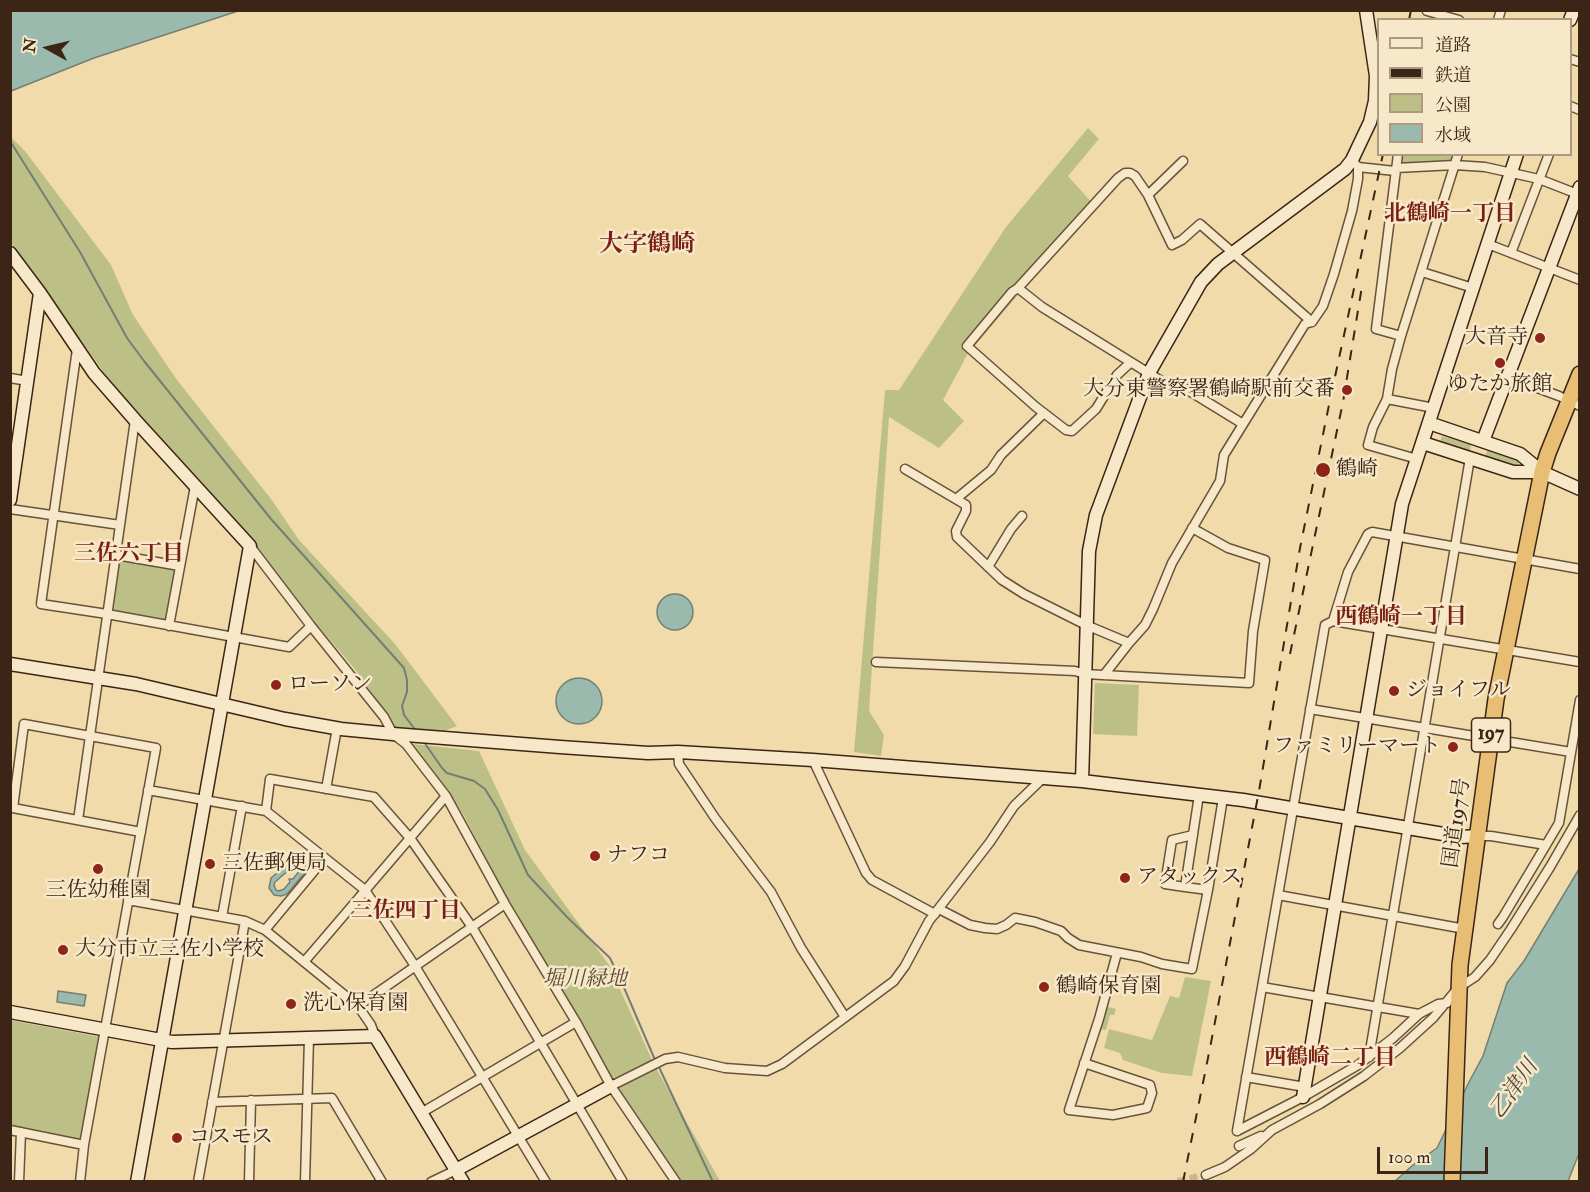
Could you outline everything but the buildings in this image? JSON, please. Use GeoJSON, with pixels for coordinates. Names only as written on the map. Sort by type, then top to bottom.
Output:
{"type":"FeatureCollection","features":[{"type":"Feature","properties":{"kind":"highway","name":"国道197号"},"geometry":{"type":"LineString","coordinates":[[1452,1182],[1454,997],[1490,739],[1505,650],[1542,472],[1548,453],[1574,403],[1580,374]]}},
{"type":"Feature","properties":{"kind":"street"},"geometry":{"type":"LineString","coordinates":[[1104,675],[1145,625],[1172,563],[1220,481],[1224,455],[1287,351],[1305,324],[1312,321],[1323,306],[1352,211],[1358,179],[1355,164],[1375,101],[1376,76],[1366,10]]}},
{"type":"Feature","properties":{"kind":"street"},"geometry":{"type":"LineString","coordinates":[[1427,11],[1452,18]]}},
{"type":"Feature","properties":{"kind":"street"},"geometry":{"type":"LineString","coordinates":[[1398,156],[1376,329],[1401,336]]}},
{"type":"Feature","properties":{"kind":"street"},"geometry":{"type":"LineString","coordinates":[[1417,459],[1368,445],[1373,427],[1387,399],[1401,336],[1457,156]]}},
{"type":"Feature","properties":{"kind":"street"},"geometry":{"type":"LineString","coordinates":[[1304,1092],[1402,504],[1516,156]]}},
{"type":"Feature","properties":{"kind":"street"},"geometry":{"type":"LineString","coordinates":[[1511,254],[1548,156]]}},
{"type":"Feature","properties":{"kind":"street"},"geometry":{"type":"LineString","coordinates":[[1148,195],[1183,161]]}},
{"type":"Feature","properties":{"kind":"street"},"geometry":{"type":"LineString","coordinates":[[1082,781],[1089,551],[1096,515],[1149,373],[1201,282],[1218,264],[1345,169],[1355,164],[1396,169],[1455,165],[1485,166],[1539,179],[1579,192],[1484,441],[1473,459],[1455,547],[1369,1057]]}},
{"type":"Feature","properties":{"kind":"street"},"geometry":{"type":"LineString","coordinates":[[1130,363],[1118,375],[1096,409],[1072,431],[1066,430],[1044,413],[967,346],[1012,292],[1125,173],[1135,176],[1148,195],[1172,245],[1182,240],[1200,224],[1312,321]]}},
{"type":"Feature","properties":{"kind":"street"},"geometry":{"type":"LineString","coordinates":[[1488,244],[1580,280]]}},
{"type":"Feature","properties":{"kind":"street"},"geometry":{"type":"LineString","coordinates":[[10,253],[94,373],[250,546],[384,717],[393,734],[406,744],[446,796],[505,904],[576,1022],[611,1086],[676,1182]]}},
{"type":"Feature","properties":{"kind":"street"},"geometry":{"type":"LineString","coordinates":[[1422,272],[1473,288]]}},
{"type":"Feature","properties":{"kind":"street"},"geometry":{"type":"LineString","coordinates":[[1018,288],[1042,307],[1130,363],[1171,387],[1186,389],[1243,424]]}},
{"type":"Feature","properties":{"kind":"street"},"geometry":{"type":"LineString","coordinates":[[10,500],[40,293]]}},
{"type":"Feature","properties":{"kind":"street"},"geometry":{"type":"LineString","coordinates":[[77,349],[41,604],[289,647],[311,626]]}},
{"type":"Feature","properties":{"kind":"street"},"geometry":{"type":"LineString","coordinates":[[1508,377],[1574,403]]}},
{"type":"Feature","properties":{"kind":"street"},"geometry":{"type":"LineString","coordinates":[[10,378],[28,381]]}},
{"type":"Feature","properties":{"kind":"street"},"geometry":{"type":"LineString","coordinates":[[1387,399],[1434,408]]}},
{"type":"Feature","properties":{"kind":"street"},"geometry":{"type":"LineString","coordinates":[[956,499],[991,470],[1001,455],[1044,413]]}},
{"type":"Feature","properties":{"kind":"street"},"geometry":{"type":"LineString","coordinates":[[78,820],[135,420]]}},
{"type":"Feature","properties":{"kind":"street"},"geometry":{"type":"LineString","coordinates":[[1429,423],[1520,454],[1542,472],[1580,489]]}},
{"type":"Feature","properties":{"kind":"street"},"geometry":{"type":"LineString","coordinates":[[1423,442],[1513,472],[1542,472]]}},
{"type":"Feature","properties":{"kind":"street"},"geometry":{"type":"LineString","coordinates":[[905,469],[966,505],[966,511],[956,531],[957,537],[1002,580],[1024,594],[1086,625],[1129,643]]}},
{"type":"Feature","properties":{"kind":"street"},"geometry":{"type":"LineString","coordinates":[[169,626],[195,486]]}},
{"type":"Feature","properties":{"kind":"street"},"geometry":{"type":"LineString","coordinates":[[10,508],[120,525]]}},
{"type":"Feature","properties":{"kind":"street"},"geometry":{"type":"LineString","coordinates":[[988,567],[1011,529],[1022,516]]}},
{"type":"Feature","properties":{"kind":"street"},"geometry":{"type":"LineString","coordinates":[[876,662],[1075,671],[1085,674],[1249,683],[1253,631],[1264,560],[1228,548],[1192,528]]}},
{"type":"Feature","properties":{"kind":"street"},"geometry":{"type":"LineString","coordinates":[[1333,621],[1348,572],[1368,534],[1372,532],[1580,569]]}},
{"type":"Feature","properties":{"kind":"street"},"geometry":{"type":"LineString","coordinates":[[137,1182],[250,546]]}},
{"type":"Feature","properties":{"kind":"street"},"geometry":{"type":"LineString","coordinates":[[116,555],[180,566]]}},
{"type":"Feature","properties":{"kind":"street"},"geometry":{"type":"LineString","coordinates":[[1454,997],[1419,1014],[1358,1065],[1304,1092],[1237,1131],[1324,625],[1333,621],[1580,662]]}},
{"type":"Feature","properties":{"kind":"street"},"geometry":{"type":"LineString","coordinates":[[10,664],[136,684],[285,719],[337,728],[637,752],[678,752],[813,760],[1082,781],[1223,798],[1461,837],[1491,836],[1546,845]]}},
{"type":"Feature","properties":{"kind":"street"},"geometry":{"type":"LineString","coordinates":[[1498,924],[1559,823],[1580,699]]}},
{"type":"Feature","properties":{"kind":"street"},"geometry":{"type":"LineString","coordinates":[[1310,709],[1571,752]]}},
{"type":"Feature","properties":{"kind":"street"},"geometry":{"type":"LineString","coordinates":[[80,1182],[84,1145],[128,900],[141,832],[156,748],[24,724],[13,808],[141,832]]}},
{"type":"Feature","properties":{"kind":"street"},"geometry":{"type":"LineString","coordinates":[[326,789],[337,728]]}},
{"type":"Feature","properties":{"kind":"street"},"geometry":{"type":"LineString","coordinates":[[678,752],[680,764],[716,818],[771,892],[801,948],[844,1017]]}},
{"type":"Feature","properties":{"kind":"street"},"geometry":{"type":"LineString","coordinates":[[813,760],[866,873],[872,880],[970,925],[997,929],[1016,918],[1035,921],[1061,931],[1079,945],[1192,969],[1223,798]]}},
{"type":"Feature","properties":{"kind":"street"},"geometry":{"type":"LineString","coordinates":[[431,1182],[665,1059],[678,1057],[724,1068],[767,1071],[782,1064],[894,981],[906,966],[929,921],[990,842],[1014,806],[1043,778]]}},
{"type":"Feature","properties":{"kind":"street"},"geometry":{"type":"LineString","coordinates":[[266,811],[270,780],[374,797],[410,838],[472,927],[623,1182]]}},
{"type":"Feature","properties":{"kind":"street"},"geometry":{"type":"LineString","coordinates":[[148,790],[266,811],[365,890],[415,966],[546,1182]]}},
{"type":"Feature","properties":{"kind":"street"},"geometry":{"type":"LineString","coordinates":[[1185,887],[1199,795]]}},
{"type":"Feature","properties":{"kind":"street"},"geometry":{"type":"LineString","coordinates":[[304,962],[446,796]]}},
{"type":"Feature","properties":{"kind":"street"},"geometry":{"type":"LineString","coordinates":[[222,917],[242,806]]}},
{"type":"Feature","properties":{"kind":"street"},"geometry":{"type":"LineString","coordinates":[[1239,1146],[1320,1104],[1364,1076],[1420,1031],[1475,977],[1511,929],[1580,815]]}},
{"type":"Feature","properties":{"kind":"street"},"geometry":{"type":"LineString","coordinates":[[1193,835],[1172,840],[1165,884],[1208,890]]}},
{"type":"Feature","properties":{"kind":"street"},"geometry":{"type":"LineString","coordinates":[[265,930],[324,859]]}},
{"type":"Feature","properties":{"kind":"street"},"geometry":{"type":"LineString","coordinates":[[1278,896],[1465,930]]}},
{"type":"Feature","properties":{"kind":"street"},"geometry":{"type":"LineString","coordinates":[[128,900],[245,921],[265,930],[358,1006],[371,1024],[375,1036],[463,1182]]}},
{"type":"Feature","properties":{"kind":"street"},"geometry":{"type":"LineString","coordinates":[[358,1006],[505,904]]}},
{"type":"Feature","properties":{"kind":"street"},"geometry":{"type":"LineString","coordinates":[[198,1182],[245,921]]}},
{"type":"Feature","properties":{"kind":"street"},"geometry":{"type":"LineString","coordinates":[[1084,1063],[1150,1085],[1152,1093],[1147,1108],[1113,1115],[1069,1110],[1084,1063],[1099,1019],[1117,953]]}},
{"type":"Feature","properties":{"kind":"street"},"geometry":{"type":"LineString","coordinates":[[1262,987],[1419,1014]]}},
{"type":"Feature","properties":{"kind":"street"},"geometry":{"type":"LineString","coordinates":[[10,1012],[172,1042],[375,1036]]}},
{"type":"Feature","properties":{"kind":"street"},"geometry":{"type":"LineString","coordinates":[[421,1113],[576,1022]]}},
{"type":"Feature","properties":{"kind":"street"},"geometry":{"type":"LineString","coordinates":[[305,1182],[309,1038]]}},
{"type":"Feature","properties":{"kind":"street"},"geometry":{"type":"LineString","coordinates":[[1246,1077],[1304,1092]]}},
{"type":"Feature","properties":{"kind":"street"},"geometry":{"type":"LineString","coordinates":[[212,1102],[333,1098],[382,1182]]}},
{"type":"Feature","properties":{"kind":"street"},"geometry":{"type":"LineString","coordinates":[[249,1182],[251,1100]]}},
{"type":"Feature","properties":{"kind":"street"},"geometry":{"type":"LineString","coordinates":[[10,1130],[84,1145]]}},
{"type":"Feature","properties":{"kind":"street"},"geometry":{"type":"LineString","coordinates":[[1206,1175],[1238,1159],[1272,1130]]}},
{"type":"Feature","properties":{"kind":"street"},"geometry":{"type":"LineString","coordinates":[[19,1182],[21,1132]]}},
{"type":"Feature","properties":{"kind":"green space"},"geometry":{"type":"Polygon","coordinates":[[[1088,128],[1099,139],[1068,176],[1094,205],[967,355],[943,400],[964,421],[939,448],[889,417],[869,711],[884,735],[881,756],[854,752],[885,390],[899,390],[1006,227],[1088,128]]]}},
{"type":"Feature","properties":{"kind":"green space"},"geometry":{"type":"Polygon","coordinates":[[[10,136],[25,151],[111,265],[133,315],[177,380],[271,499],[299,540],[395,644],[457,726],[444,731],[396,728],[354,668],[179,459],[114,387],[50,302],[11,242],[10,136]]]}},
{"type":"Feature","properties":{"kind":"green space"},"geometry":{"type":"Polygon","coordinates":[[[1401,156],[1454,156],[1450,162],[1402,164],[1401,156]]]}},
{"type":"Feature","properties":{"kind":"green space"},"geometry":{"type":"Polygon","coordinates":[[[1442,436],[1471,444],[1470,452],[1440,442],[1442,436]]]}},
{"type":"Feature","properties":{"kind":"green space"},"geometry":{"type":"Polygon","coordinates":[[[1488,449],[1518,459],[1517,467],[1485,458],[1488,449]]]}},
{"type":"Feature","properties":{"kind":"green space"},"geometry":{"type":"Polygon","coordinates":[[[121,558],[173,567],[176,570],[166,619],[163,621],[114,611],[111,608],[118,560],[121,558]]]}},
{"type":"Feature","properties":{"kind":"green space"},"geometry":{"type":"Polygon","coordinates":[[[1095,683],[1139,685],[1137,736],[1093,734],[1095,683]]]}},
{"type":"Feature","properties":{"kind":"green space","name":"堀川緑地"},"geometry":{"type":"Polygon","coordinates":[[[412,744],[479,751],[525,850],[609,965],[652,1060],[614,1078],[611,1077],[523,929],[463,814],[412,744]]]}},
{"type":"Feature","properties":{"kind":"green space"},"geometry":{"type":"Polygon","coordinates":[[[1185,977],[1211,981],[1192,1076],[1162,1073],[1123,1060],[1120,1053],[1104,1048],[1109,1029],[1152,1040],[1170,996],[1179,998],[1185,977]]]}},
{"type":"Feature","properties":{"kind":"green space"},"geometry":{"type":"Polygon","coordinates":[[[1105,1006],[1116,1009],[1114,1015],[1110,1015],[1106,1030],[1100,1029],[1105,1006]]]}},
{"type":"Feature","properties":{"kind":"green space"},"geometry":{"type":"Polygon","coordinates":[[[10,1020],[100,1037],[82,1138],[79,1140],[11,1127],[10,1020]]]}},
{"type":"Feature","properties":{"kind":"green space"},"geometry":{"type":"Polygon","coordinates":[[[656,1068],[720,1181],[677,1181],[617,1088],[656,1068]]]}},
{"type":"Feature","properties":{"kind":"water"},"geometry":{"type":"Polygon","coordinates":[[[11,10],[238,11],[94,58],[11,91],[11,10]]]}},
{"type":"Feature","properties":{"kind":"water"},"geometry":{"type":"Polygon","coordinates":[[[675,594],[688,599],[693,612],[688,625],[675,630],[662,625],[657,612],[662,599],[675,594]]]}},
{"type":"Feature","properties":{"kind":"water"},"geometry":{"type":"Polygon","coordinates":[[[579,678],[588,679],[596,684],[601,692],[601,710],[596,718],[588,723],[579,724],[570,723],[562,718],[557,710],[556,701],[557,692],[562,684],[570,679],[579,678]]]}},
{"type":"Feature","properties":{"kind":"water"},"geometry":{"type":"Polygon","coordinates":[[[294,858],[305,862],[307,868],[304,877],[302,876],[287,894],[274,895],[269,888],[271,878],[294,858]],[[297,863],[275,882],[276,890],[284,889],[290,882],[289,879],[293,879],[301,869],[297,863]]]}},
{"type":"Feature","properties":{"kind":"water","name":"乙津川"},"geometry":{"type":"Polygon","coordinates":[[[1579,869],[1580,1151],[1568,1181],[1394,1182],[1437,1148],[1483,1056],[1507,983],[1524,961],[1579,869]]]}},
{"type":"Feature","properties":{"kind":"water"},"geometry":{"type":"Polygon","coordinates":[[[58,991],[86,995],[84,1006],[57,1002],[58,991]]]}},
{"type":"Feature","properties":{"kind":"waterway"},"geometry":{"type":"LineString","coordinates":[[10,141],[80,252],[127,338],[144,361],[271,519],[404,668],[407,692],[402,706],[404,715],[417,732]]}},
{"type":"Feature","properties":{"kind":"waterway"},"geometry":{"type":"LineString","coordinates":[[424,742],[447,773],[474,781],[485,789],[498,810],[528,875],[610,958],[655,1060]]}},
{"type":"Feature","properties":{"kind":"waterway"},"geometry":{"type":"LineString","coordinates":[[658,1065],[713,1182]]}},
{"type":"Feature","properties":{"kind":"tunnel"},"geometry":{"type":"LineString","coordinates":[[1178,1182],[1206,1175]]}},
{"type":"Feature","properties":{"kind":"railway"},"geometry":{"type":"LineString","coordinates":[[1409,18],[1411,10]]}},
{"type":"Feature","properties":{"kind":"railway"},"geometry":{"type":"LineString","coordinates":[[1183,1182],[1259,791],[1300,548],[1383,156]]}},
{"type":"Feature","properties":{"kind":"railway"},"geometry":{"type":"LineString","coordinates":[[1290,654],[1343,402],[1362,286]]}},
{"type":"Feature","properties":{"kind":"place","name":"大音寺"},"geometry":{"type":"Point","coordinates":[1540,338]}},
{"type":"Feature","properties":{"kind":"place","name":"ゆたか旅館"},"geometry":{"type":"Point","coordinates":[1500,363]}},
{"type":"Feature","properties":{"kind":"place","name":"大分東警察署鶴崎駅前交番"},"geometry":{"type":"Point","coordinates":[1347,390]}},
{"type":"Feature","properties":{"kind":"place","name":"鶴崎"},"geometry":{"type":"Point","coordinates":[1323,470]}},
{"type":"Feature","properties":{"kind":"place","name":"ローソン"},"geometry":{"type":"Point","coordinates":[276,685]}},
{"type":"Feature","properties":{"kind":"place","name":"ジョイフル"},"geometry":{"type":"Point","coordinates":[1394,691]}},
{"type":"Feature","properties":{"kind":"place","name":"ファミリーマート"},"geometry":{"type":"Point","coordinates":[1453,747]}},
{"type":"Feature","properties":{"kind":"place","name":"ナフコ"},"geometry":{"type":"Point","coordinates":[595,856]}},
{"type":"Feature","properties":{"kind":"place","name":"三佐郵便局"},"geometry":{"type":"Point","coordinates":[210,864]}},
{"type":"Feature","properties":{"kind":"place","name":"三佐幼稚園"},"geometry":{"type":"Point","coordinates":[98,869]}},
{"type":"Feature","properties":{"kind":"place","name":"アタックス"},"geometry":{"type":"Point","coordinates":[1125,878]}},
{"type":"Feature","properties":{"kind":"place","name":"大分市立三佐小学校"},"geometry":{"type":"Point","coordinates":[63,950]}},
{"type":"Feature","properties":{"kind":"place","name":"鶴崎保育園"},"geometry":{"type":"Point","coordinates":[1044,987]}},
{"type":"Feature","properties":{"kind":"place","name":"洗心保育園"},"geometry":{"type":"Point","coordinates":[291,1004]}},
{"type":"Feature","properties":{"kind":"place","name":"コスモス"},"geometry":{"type":"Point","coordinates":[177,1138]}},
{"type":"Feature","properties":{"kind":"district","name":"北鶴崎一丁目"},"geometry":{"type":"Point","coordinates":[1450,215]}},
{"type":"Feature","properties":{"kind":"district","name":"大字鶴崎"},"geometry":{"type":"Point","coordinates":[647,246]}},
{"type":"Feature","properties":{"kind":"district","name":"三佐六丁目"},"geometry":{"type":"Point","coordinates":[129,555]}},
{"type":"Feature","properties":{"kind":"district","name":"西鶴崎一丁目"},"geometry":{"type":"Point","coordinates":[1401,618]}},
{"type":"Feature","properties":{"kind":"district","name":"三佐四丁目"},"geometry":{"type":"Point","coordinates":[406,912]}},
{"type":"Feature","properties":{"kind":"district","name":"西鶴崎二丁目"},"geometry":{"type":"Point","coordinates":[1330,1059]}}]}
